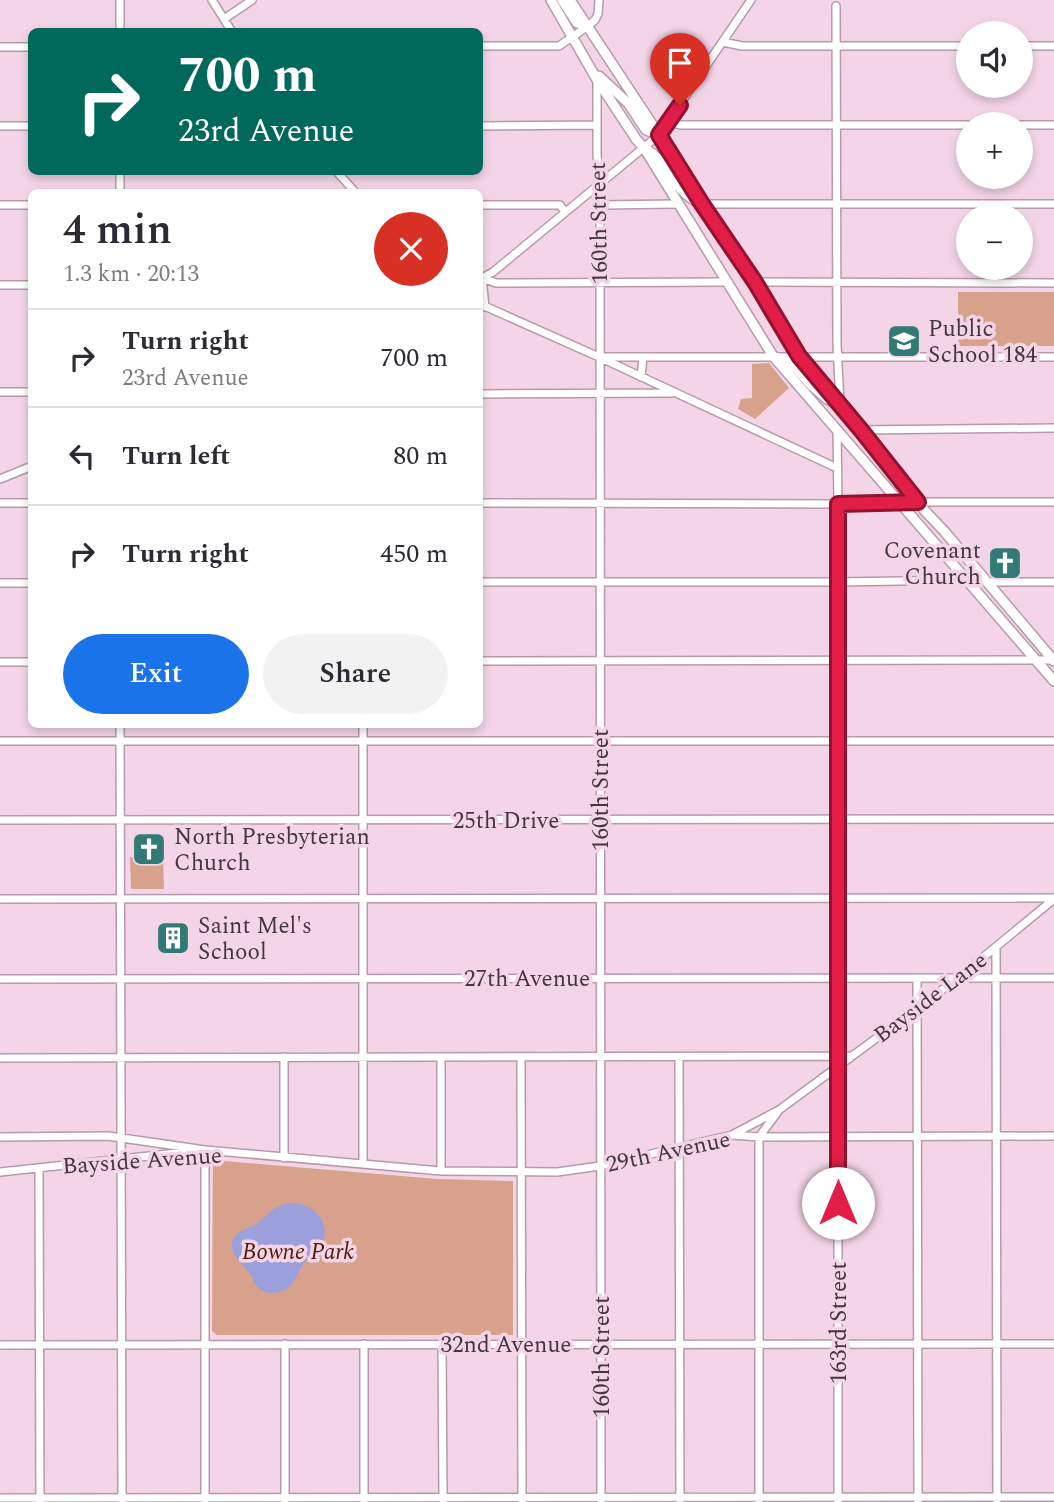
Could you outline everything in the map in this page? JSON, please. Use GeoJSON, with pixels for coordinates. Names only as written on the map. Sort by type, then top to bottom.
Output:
{"type":"FeatureCollection","features":[{"type":"Feature","properties":{"kind":"main road"},"geometry":{"type":"LineString","coordinates":[[551,0],[580,31],[659,135],[755,282],[799,356],[918,502],[1054,660]]}},
{"type":"Feature","properties":{"kind":"main road"},"geometry":{"type":"LineString","coordinates":[[562,0],[580,31]]}},
{"type":"Feature","properties":{"kind":"main road"},"geometry":{"type":"LineString","coordinates":[[570,0],[594,74],[644,148],[774,356],[1054,681]]}},
{"type":"Feature","properties":{"kind":"main road"},"geometry":{"type":"LineString","coordinates":[[594,74],[628,103],[646,130],[659,135]]}},
{"type":"Feature","properties":{"kind":"main road"},"geometry":{"type":"LineString","coordinates":[[644,148],[655,154],[673,181],[691,200],[702,204]]}},
{"type":"Feature","properties":{"kind":"main road"},"geometry":{"type":"LineString","coordinates":[[774,356],[790,362],[827,399],[840,404]]}},
{"type":"Feature","properties":{"kind":"street"},"geometry":{"type":"LineString","coordinates":[[120,0],[120,28]]}},
{"type":"Feature","properties":{"kind":"street"},"geometry":{"type":"LineString","coordinates":[[212,0],[230,28]]}},
{"type":"Feature","properties":{"kind":"street"},"geometry":{"type":"LineString","coordinates":[[224,19],[253,0]]}},
{"type":"Feature","properties":{"kind":"street"},"geometry":{"type":"LineString","coordinates":[[483,46],[559,46],[598,14],[599,0]]}},
{"type":"Feature","properties":{"kind":"street"},"geometry":{"type":"LineString","coordinates":[[483,278],[659,135],[751,0]]}},
{"type":"Feature","properties":{"kind":"street"},"geometry":{"type":"LineString","coordinates":[[836,6],[840,404]]}},
{"type":"Feature","properties":{"kind":"street"},"geometry":{"type":"LineString","coordinates":[[723,42],[742,46],[956,46]]}},
{"type":"Feature","properties":{"kind":"street"},"geometry":{"type":"LineString","coordinates":[[1033,46],[1054,46]]}},
{"type":"Feature","properties":{"kind":"street"},"geometry":{"type":"LineString","coordinates":[[0,47],[28,47]]}},
{"type":"Feature","properties":{"kind":"street","name":"160th Street"},"geometry":{"type":"LineString","coordinates":[[594,74],[600,205],[601,1500]]}},
{"type":"Feature","properties":{"kind":"street"},"geometry":{"type":"LineString","coordinates":[[669,122],[681,125],[956,125]]}},
{"type":"Feature","properties":{"kind":"street"},"geometry":{"type":"LineString","coordinates":[[483,126],[596,125]]}},
{"type":"Feature","properties":{"kind":"street"},"geometry":{"type":"LineString","coordinates":[[1033,125],[1054,125]]}},
{"type":"Feature","properties":{"kind":"street"},"geometry":{"type":"LineString","coordinates":[[0,126],[28,126]]}},
{"type":"Feature","properties":{"kind":"street"},"geometry":{"type":"LineString","coordinates":[[340,175],[352,189]]}},
{"type":"Feature","properties":{"kind":"street"},"geometry":{"type":"LineString","coordinates":[[600,205],[678,204]]}},
{"type":"Feature","properties":{"kind":"street"},"geometry":{"type":"LineString","coordinates":[[702,204],[1054,204]]}},
{"type":"Feature","properties":{"kind":"street"},"geometry":{"type":"LineString","coordinates":[[0,205],[28,205]]}},
{"type":"Feature","properties":{"kind":"street"},"geometry":{"type":"LineString","coordinates":[[483,205],[560,205],[565,212]]}},
{"type":"Feature","properties":{"kind":"street"},"geometry":{"type":"LineString","coordinates":[[483,280],[496,283],[728,282]]}},
{"type":"Feature","properties":{"kind":"street"},"geometry":{"type":"LineString","coordinates":[[755,282],[1054,283]]}},
{"type":"Feature","properties":{"kind":"street"},"geometry":{"type":"LineString","coordinates":[[0,285],[28,285]]}},
{"type":"Feature","properties":{"kind":"street"},"geometry":{"type":"LineString","coordinates":[[483,305],[837,468]]}},
{"type":"Feature","properties":{"kind":"street"},"geometry":{"type":"LineString","coordinates":[[599,357],[1054,357]]}},
{"type":"Feature","properties":{"kind":"street"},"geometry":{"type":"LineString","coordinates":[[641,377],[643,357]]}},
{"type":"Feature","properties":{"kind":"street"},"geometry":{"type":"LineString","coordinates":[[0,392],[28,392]]}},
{"type":"Feature","properties":{"kind":"street"},"geometry":{"type":"LineString","coordinates":[[483,394],[675,393]]}},
{"type":"Feature","properties":{"kind":"street"},"geometry":{"type":"LineString","coordinates":[[861,430],[1054,428]]}},
{"type":"Feature","properties":{"kind":"street","name":"163rd Street"},"geometry":{"type":"LineString","coordinates":[[836,429],[838,1500]]}},
{"type":"Feature","properties":{"kind":"street"},"geometry":{"type":"LineString","coordinates":[[0,479],[28,468]]}},
{"type":"Feature","properties":{"kind":"street"},"geometry":{"type":"LineString","coordinates":[[483,503],[1054,502]]}},
{"type":"Feature","properties":{"kind":"street"},"geometry":{"type":"LineString","coordinates":[[0,503],[28,503]]}},
{"type":"Feature","properties":{"kind":"street"},"geometry":{"type":"LineString","coordinates":[[483,582],[966,580]]}},
{"type":"Feature","properties":{"kind":"street"},"geometry":{"type":"LineString","coordinates":[[987,582],[1054,582]]}},
{"type":"Feature","properties":{"kind":"street"},"geometry":{"type":"LineString","coordinates":[[0,583],[28,583]]}},
{"type":"Feature","properties":{"kind":"street"},"geometry":{"type":"LineString","coordinates":[[483,661],[1054,660]]}},
{"type":"Feature","properties":{"kind":"street"},"geometry":{"type":"LineString","coordinates":[[0,662],[28,662]]}},
{"type":"Feature","properties":{"kind":"street"},"geometry":{"type":"LineString","coordinates":[[120,728],[122,1500]]}},
{"type":"Feature","properties":{"kind":"street"},"geometry":{"type":"LineString","coordinates":[[363,728],[363,1164]]}},
{"type":"Feature","properties":{"kind":"street"},"geometry":{"type":"LineString","coordinates":[[0,741],[1054,741]]}},
{"type":"Feature","properties":{"kind":"street","name":"25th Drive"},"geometry":{"type":"LineString","coordinates":[[0,820],[1054,819]]}},
{"type":"Feature","properties":{"kind":"street"},"geometry":{"type":"LineString","coordinates":[[0,899],[1054,899]]}},
{"type":"Feature","properties":{"kind":"street","name":"Bayside Lane"},"geometry":{"type":"LineString","coordinates":[[732,1135],[779,1110],[838,1067],[958,978],[1054,899]]}},
{"type":"Feature","properties":{"kind":"street"},"geometry":{"type":"LineString","coordinates":[[996,947],[997,1499]]}},
{"type":"Feature","properties":{"kind":"street","name":"27th Avenue"},"geometry":{"type":"LineString","coordinates":[[0,978],[1054,978]]}},
{"type":"Feature","properties":{"kind":"street"},"geometry":{"type":"LineString","coordinates":[[917,978],[918,1500]]}},
{"type":"Feature","properties":{"kind":"street"},"geometry":{"type":"LineString","coordinates":[[0,1058],[852,1056]]}},
{"type":"Feature","properties":{"kind":"street"},"geometry":{"type":"LineString","coordinates":[[442,1057],[442,1171]]}},
{"type":"Feature","properties":{"kind":"street"},"geometry":{"type":"LineString","coordinates":[[521,1057],[522,1500]]}},
{"type":"Feature","properties":{"kind":"street"},"geometry":{"type":"LineString","coordinates":[[679,1057],[680,1500]]}},
{"type":"Feature","properties":{"kind":"street"},"geometry":{"type":"LineString","coordinates":[[284,1058],[284,1157]]}},
{"type":"Feature","properties":{"kind":"street"},"geometry":{"type":"LineString","coordinates":[[759,1500],[759,1137],[779,1110]]}},
{"type":"Feature","properties":{"kind":"street","name":"29th Avenue"},"geometry":{"type":"LineString","coordinates":[[284,1157],[442,1171],[521,1173],[557,1172],[600,1166],[732,1135],[1054,1136]]}},
{"type":"Feature","properties":{"kind":"street"},"geometry":{"type":"LineString","coordinates":[[0,1137],[108,1136],[205,1150],[205,1500]]}},
{"type":"Feature","properties":{"kind":"street","name":"Bayside Avenue"},"geometry":{"type":"LineString","coordinates":[[0,1172],[205,1150],[284,1157]]}},
{"type":"Feature","properties":{"kind":"street"},"geometry":{"type":"LineString","coordinates":[[39,1168],[40,1500]]}},
{"type":"Feature","properties":{"kind":"street"},"geometry":{"type":"LineString","coordinates":[[285,1344],[285,1500]]}},
{"type":"Feature","properties":{"kind":"street"},"geometry":{"type":"LineString","coordinates":[[364,1344],[364,1500]]}},
{"type":"Feature","properties":{"kind":"street"},"geometry":{"type":"LineString","coordinates":[[442,1344],[443,1500]]}},
{"type":"Feature","properties":{"kind":"street","name":"32nd Avenue"},"geometry":{"type":"LineString","coordinates":[[0,1345],[1054,1344]]}},
{"type":"Feature","properties":{"kind":"street"},"geometry":{"type":"LineString","coordinates":[[0,1498],[918,1500],[1054,1497]]}},
{"type":"Feature","properties":{"kind":"green space"},"geometry":{"type":"Polygon","coordinates":[[[958,292],[1054,292],[1054,346],[958,346],[958,292]]]}},
{"type":"Feature","properties":{"kind":"green space"},"geometry":{"type":"Polygon","coordinates":[[[769,363],[789,388],[755,419],[738,409],[741,399],[752,398],[752,364],[769,363]]]}},
{"type":"Feature","properties":{"kind":"green space"},"geometry":{"type":"Polygon","coordinates":[[[130,857],[163,857],[164,889],[131,889],[130,857]]]}},
{"type":"Feature","properties":{"kind":"green space","name":"Bowne Park"},"geometry":{"type":"Polygon","coordinates":[[[213,1160],[437,1179],[513,1181],[513,1335],[217,1335],[212,1331],[213,1160]]]}},
{"type":"Feature","properties":{"kind":"water"},"geometry":{"type":"Polygon","coordinates":[[[293,1203],[309,1207],[315,1212],[324,1224],[324,1240],[289,1287],[278,1293],[265,1292],[255,1284],[234,1255],[232,1242],[237,1234],[277,1207],[293,1203]]]}},
{"type":"Feature","properties":{"kind":"place","name":"Public School 184"},"geometry":{"type":"Point","coordinates":[904,341]}},
{"type":"Feature","properties":{"kind":"place","name":"Covenant Church"},"geometry":{"type":"Point","coordinates":[1005,563]}},
{"type":"Feature","properties":{"kind":"place","name":"North Presbyterian Church"},"geometry":{"type":"Point","coordinates":[149,849]}},
{"type":"Feature","properties":{"kind":"place","name":"Saint Mel's School"},"geometry":{"type":"Point","coordinates":[173,938]}},
{"type":"Feature","properties":{"kind":"route"},"geometry":{"type":"LineString","coordinates":[[680,105],[659,135],[755,282],[799,356],[918,502],[838,504],[838,1203]]}}]}
